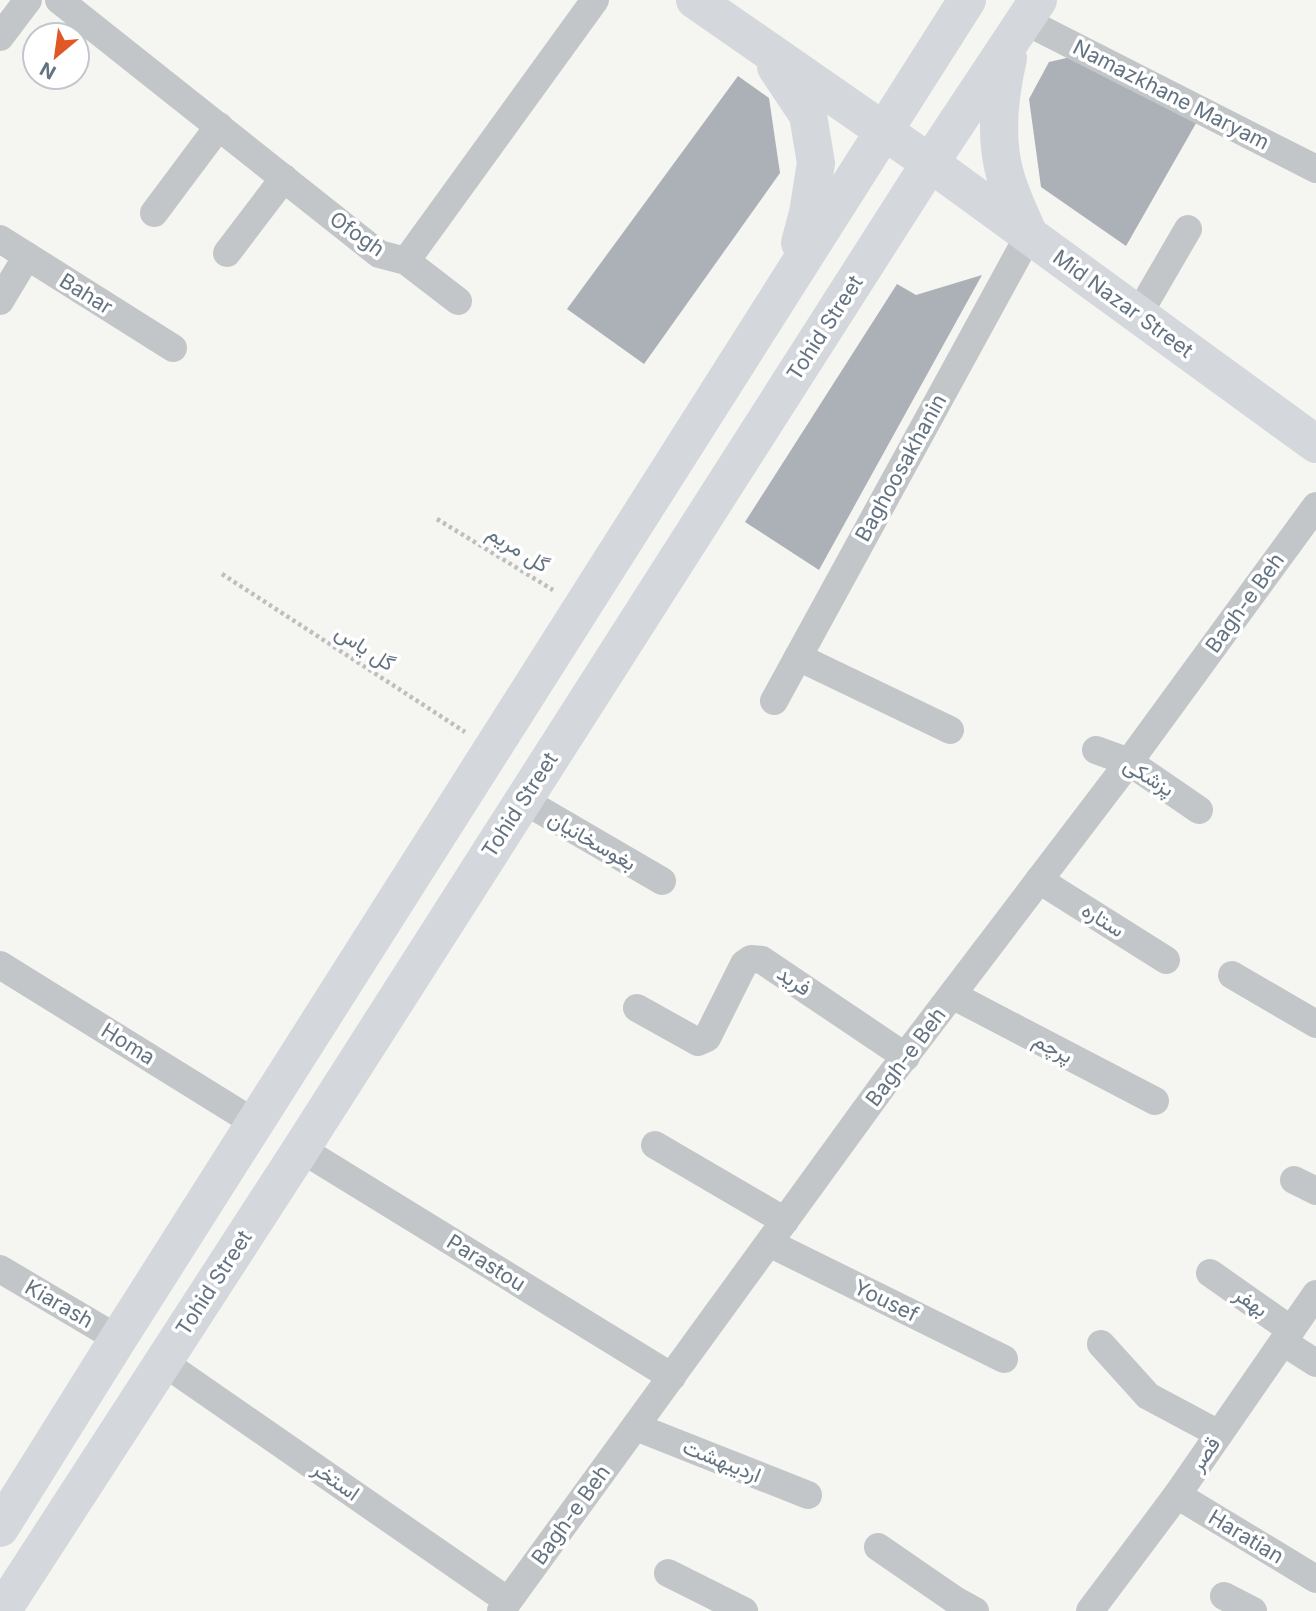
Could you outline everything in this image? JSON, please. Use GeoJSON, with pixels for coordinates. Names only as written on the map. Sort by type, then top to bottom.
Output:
{"type":"FeatureCollection","features":[{"type":"Feature","properties":{"kind":"main road","name":"Mid Nazar Street"},"geometry":{"type":"LineString","coordinates":[[695,0],[930,163],[1316,444]]}},
{"type":"Feature","properties":{"kind":"main road"},"geometry":{"type":"LineString","coordinates":[[0,1528],[967,0]]}},
{"type":"Feature","properties":{"kind":"main road"},"geometry":{"type":"LineString","coordinates":[[1025,20],[1000,92],[998,135],[1006,177],[1029,235]]}},
{"type":"Feature","properties":{"kind":"main road","name":"Tohid Street"},"geometry":{"type":"LineString","coordinates":[[2,1611],[301,1149],[930,163],[1025,20]]}},
{"type":"Feature","properties":{"kind":"main road"},"geometry":{"type":"LineString","coordinates":[[754,41],[785,79],[808,115],[816,163],[808,213],[793,273]]}},
{"type":"Feature","properties":{"kind":"main road"},"geometry":{"type":"LineString","coordinates":[[169,1259],[211,1287]]}},
{"type":"Feature","properties":{"kind":"street"},"geometry":{"type":"LineString","coordinates":[[0,37],[28,0]]}},
{"type":"Feature","properties":{"kind":"street","name":"Ofogh"},"geometry":{"type":"LineString","coordinates":[[59,0],[379,254],[406,261],[595,0]]}},
{"type":"Feature","properties":{"kind":"street","name":"Namazkhane Maryam"},"geometry":{"type":"LineString","coordinates":[[1025,20],[1316,169]]}},
{"type":"Feature","properties":{"kind":"street"},"geometry":{"type":"LineString","coordinates":[[155,213],[219,127]]}},
{"type":"Feature","properties":{"kind":"street"},"geometry":{"type":"LineString","coordinates":[[227,253],[284,178]]}},
{"type":"Feature","properties":{"kind":"street"},"geometry":{"type":"LineString","coordinates":[[1138,315],[1188,229]]}},
{"type":"Feature","properties":{"kind":"street","name":"Baghoosakhanin"},"geometry":{"type":"LineString","coordinates":[[774,701],[1029,235]]}},
{"type":"Feature","properties":{"kind":"street","name":"Bahar"},"geometry":{"type":"LineString","coordinates":[[0,239],[173,348]]}},
{"type":"Feature","properties":{"kind":"street"},"geometry":{"type":"LineString","coordinates":[[0,301],[27,256]]}},
{"type":"Feature","properties":{"kind":"street"},"geometry":{"type":"LineString","coordinates":[[406,261],[458,300]]}},
{"type":"Feature","properties":{"kind":"street","name":"Bagh-e Beh"},"geometry":{"type":"LineString","coordinates":[[504,1606],[906,1057],[1129,762],[1316,506]]}},
{"type":"Feature","properties":{"kind":"street"},"geometry":{"type":"LineString","coordinates":[[798,657],[950,730]]}},
{"type":"Feature","properties":{"kind":"street","name":"پزشکی"},"geometry":{"type":"LineString","coordinates":[[1096,750],[1129,762],[1199,810]]}},
{"type":"Feature","properties":{"kind":"street","name":"بغوسخانیان"},"geometry":{"type":"LineString","coordinates":[[523,800],[662,881]]}},
{"type":"Feature","properties":{"kind":"street","name":"ستاره"},"geometry":{"type":"LineString","coordinates":[[1040,880],[1166,960]]}},
{"type":"Feature","properties":{"kind":"street","name":"فرید"},"geometry":{"type":"LineString","coordinates":[[637,1008],[698,1042],[707,1038],[744,964],[751,959],[762,960],[906,1057]]}},
{"type":"Feature","properties":{"kind":"street","name":"Homa"},"geometry":{"type":"LineString","coordinates":[[0,965],[255,1123]]}},
{"type":"Feature","properties":{"kind":"street"},"geometry":{"type":"LineString","coordinates":[[1232,975],[1316,1024]]}},
{"type":"Feature","properties":{"kind":"street","name":"پرچم"},"geometry":{"type":"LineString","coordinates":[[952,995],[1154,1101]]}},
{"type":"Feature","properties":{"kind":"street","name":"Yousef"},"geometry":{"type":"LineString","coordinates":[[655,1145],[777,1232],[1004,1359]]}},
{"type":"Feature","properties":{"kind":"street","name":"Parastou"},"geometry":{"type":"LineString","coordinates":[[301,1149],[672,1377]]}},
{"type":"Feature","properties":{"kind":"street","name":"Kiarash"},"geometry":{"type":"LineString","coordinates":[[0,1269],[118,1339]]}},
{"type":"Feature","properties":{"kind":"street","name":"بهفر"},"geometry":{"type":"LineString","coordinates":[[1210,1273],[1316,1363]]}},
{"type":"Feature","properties":{"kind":"street","name":"قصر"},"geometry":{"type":"LineString","coordinates":[[1090,1611],[1177,1495],[1316,1294]]}},
{"type":"Feature","properties":{"kind":"street"},"geometry":{"type":"LineString","coordinates":[[1101,1344],[1149,1396],[1219,1434]]}},
{"type":"Feature","properties":{"kind":"street","name":"استخر"},"geometry":{"type":"LineString","coordinates":[[163,1362],[504,1606]]}},
{"type":"Feature","properties":{"kind":"street","name":"اردیبهشت"},"geometry":{"type":"LineString","coordinates":[[636,1427],[808,1495]]}},
{"type":"Feature","properties":{"kind":"street","name":"Haratian"},"geometry":{"type":"LineString","coordinates":[[1177,1495],[1316,1579]]}},
{"type":"Feature","properties":{"kind":"street"},"geometry":{"type":"LineString","coordinates":[[878,1547],[975,1611]]}},
{"type":"Feature","properties":{"kind":"street"},"geometry":{"type":"LineString","coordinates":[[668,1573],[744,1611]]}},
{"type":"Feature","properties":{"kind":"street"},"geometry":{"type":"LineString","coordinates":[[1224,1596],[1253,1611]]}},
{"type":"Feature","properties":{"kind":"path","name":"گل مریم"},"geometry":{"type":"LineString","coordinates":[[437,519],[581,607]]}},
{"type":"Feature","properties":{"kind":"path","name":"گل یاس"},"geometry":{"type":"LineString","coordinates":[[222,574],[492,749]]}},
{"type":"Feature","properties":{"kind":"building"},"geometry":{"type":"Polygon","coordinates":[[[1075,56],[1199,118],[1126,246],[1041,187],[1029,99],[1049,62],[1075,56]]]}},
{"type":"Feature","properties":{"kind":"building"},"geometry":{"type":"Polygon","coordinates":[[[738,76],[769,98],[780,173],[644,364],[567,309],[738,76]]]}},
{"type":"Feature","properties":{"kind":"building"},"geometry":{"type":"Polygon","coordinates":[[[982,275],[819,570],[745,522],[897,284],[916,295],[982,275]]]}}]}
